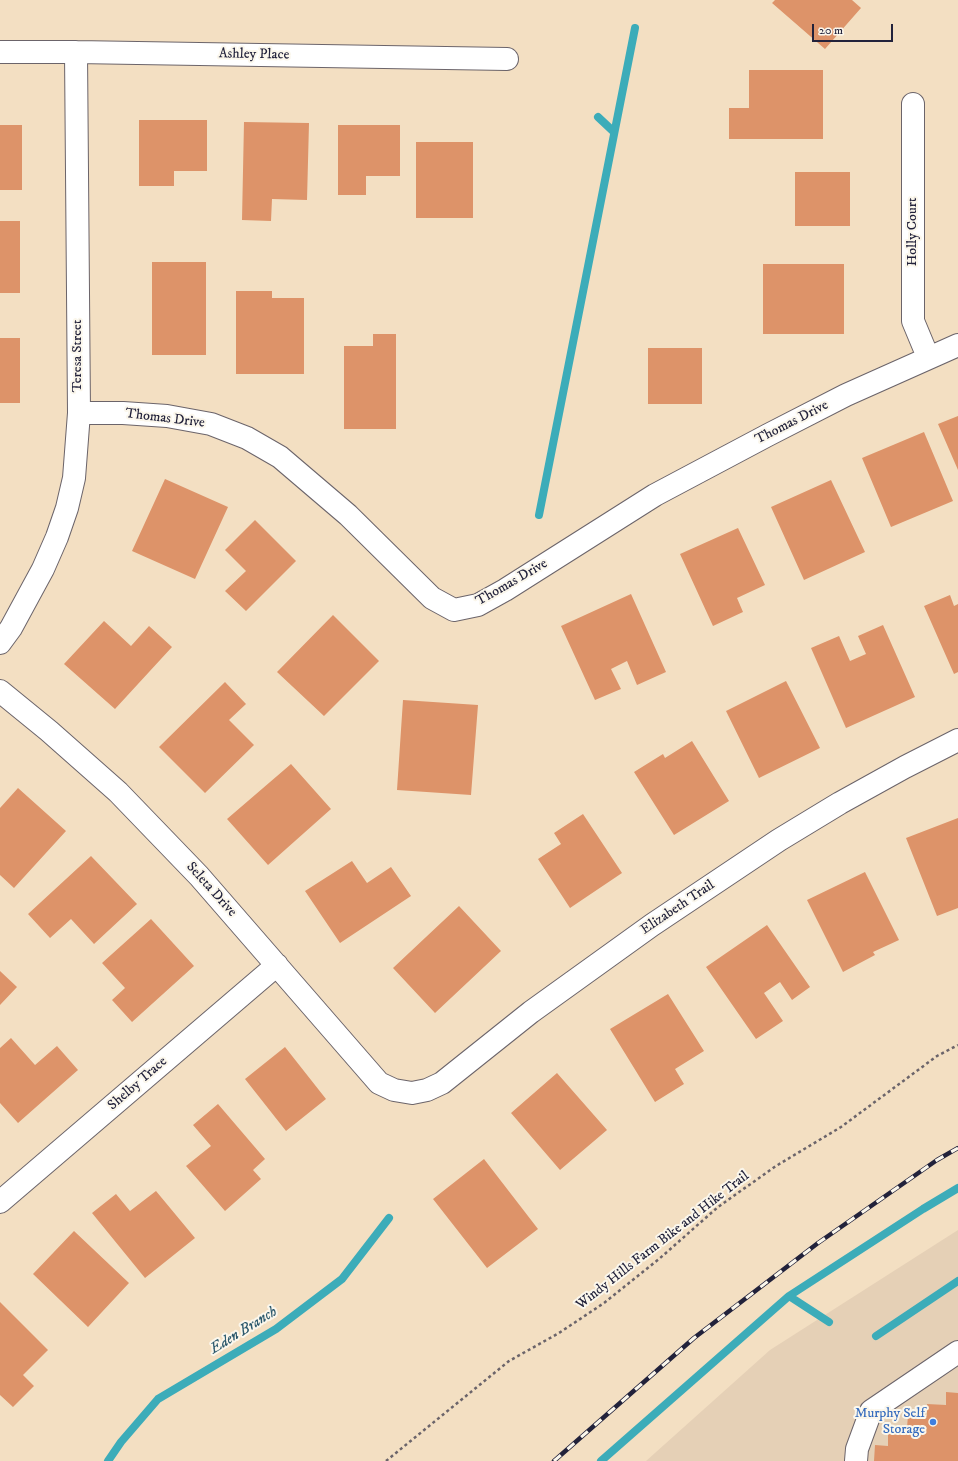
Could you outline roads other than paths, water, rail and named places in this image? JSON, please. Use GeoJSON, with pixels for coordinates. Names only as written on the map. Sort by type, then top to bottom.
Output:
{"type":"FeatureCollection","features":[{"type":"Feature","properties":{"kind":"street","name":"Ashley Place"},"geometry":{"type":"LineString","coordinates":[[0,52],[508,59]]}},
{"type":"Feature","properties":{"kind":"street","name":"Teresa Street"},"geometry":{"type":"LineString","coordinates":[[0,643],[11,628],[43,569],[57,537],[67,508],[74,478],[78,413],[76,52]]}},
{"type":"Feature","properties":{"kind":"street","name":"Holly Court"},"geometry":{"type":"LineString","coordinates":[[913,104],[913,321],[928,357]]}},
{"type":"Feature","properties":{"kind":"street","name":"Thomas Drive"},"geometry":{"type":"LineString","coordinates":[[78,413],[122,413],[167,416],[211,424],[247,438],[280,457],[348,515],[432,598],[454,610],[478,605],[505,590],[655,495],[690,476],[839,399],[928,357],[958,345]]}},
{"type":"Feature","properties":{"kind":"street","name":"Seleta Drive"},"geometry":{"type":"LineString","coordinates":[[0,691],[49,731],[118,792],[199,876],[378,1083],[394,1090],[412,1093]]}},
{"type":"Feature","properties":{"kind":"street","name":"Elizabeth Trail"},"geometry":{"type":"LineString","coordinates":[[412,1093],[428,1090],[442,1083],[531,1012],[652,925],[779,840],[840,803],[958,740]]}},
{"type":"Feature","properties":{"kind":"street","name":"Shelby Trace"},"geometry":{"type":"LineString","coordinates":[[0,1202],[277,965]]}},
{"type":"Feature","properties":{"kind":"street"},"geometry":{"type":"LineString","coordinates":[[856,1461],[857,1449],[871,1411],[958,1352]]}},
{"type":"Feature","properties":{"kind":"waterway"},"geometry":{"type":"LineString","coordinates":[[539,515],[635,28]]}},
{"type":"Feature","properties":{"kind":"waterway"},"geometry":{"type":"LineString","coordinates":[[598,117],[614,132]]}},
{"type":"Feature","properties":{"kind":"waterway"},"geometry":{"type":"LineString","coordinates":[[789,1296],[958,1188]]}},
{"type":"Feature","properties":{"kind":"waterway","name":"Eden Branch"},"geometry":{"type":"LineString","coordinates":[[108,1461],[121,1442],[158,1399],[276,1329],[342,1279],[389,1218]]}},
{"type":"Feature","properties":{"kind":"waterway"},"geometry":{"type":"LineString","coordinates":[[876,1336],[958,1281]]}},
{"type":"Feature","properties":{"kind":"waterway"},"geometry":{"type":"LineString","coordinates":[[601,1461],[789,1296],[829,1322]]}},
{"type":"Feature","properties":{"kind":"railway"},"geometry":{"type":"LineString","coordinates":[[554,1461],[694,1338],[818,1243],[937,1160],[958,1148]]}},
{"type":"Feature","properties":{"kind":"place","name":"Murphy Self Storage"},"geometry":{"type":"Point","coordinates":[933,1422]}}]}
